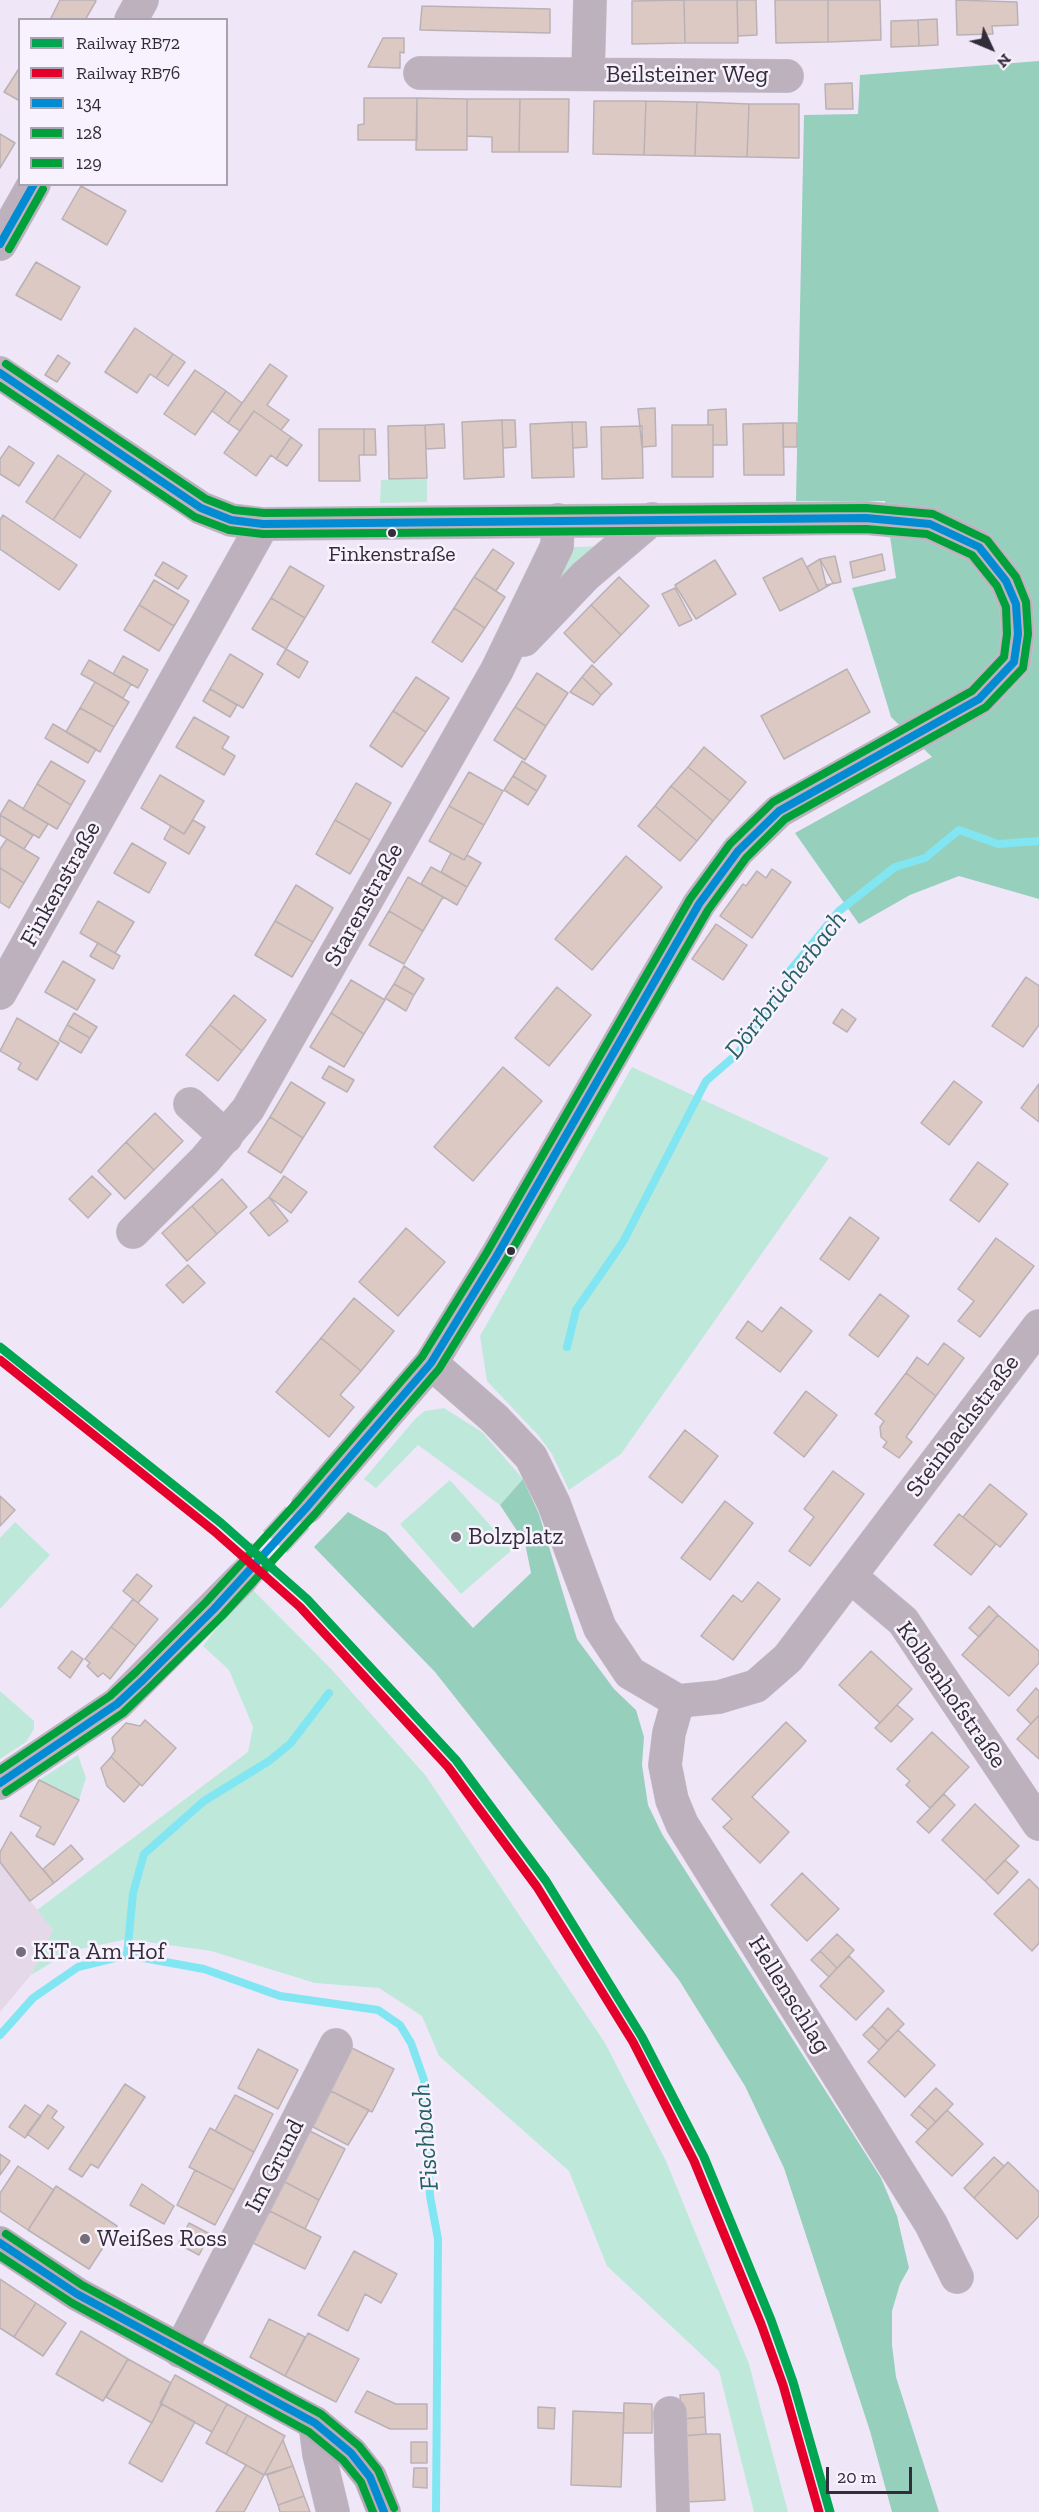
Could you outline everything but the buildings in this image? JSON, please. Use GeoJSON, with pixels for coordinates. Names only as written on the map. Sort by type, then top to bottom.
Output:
{"type":"FeatureCollection","features":[{"type":"Feature","properties":{"kind":"main road"},"geometry":{"type":"LineString","coordinates":[[0,2243],[78,2294],[315,2423],[351,2454],[370,2477],[384,2512]]}},
{"type":"Feature","properties":{"kind":"street"},"geometry":{"type":"LineString","coordinates":[[132,18],[142,0]]}},
{"type":"Feature","properties":{"kind":"street","name":"Beilsteiner Weg"},"geometry":{"type":"LineString","coordinates":[[588,74],[590,0]]}},
{"type":"Feature","properties":{"kind":"street","name":"Beilsteiner Weg"},"geometry":{"type":"LineString","coordinates":[[420,73],[787,76]]}},
{"type":"Feature","properties":{"kind":"street"},"geometry":{"type":"LineString","coordinates":[[0,244],[33,186]]}},
{"type":"Feature","properties":{"kind":"street"},"geometry":{"type":"LineString","coordinates":[[0,373],[201,508],[231,520],[263,524],[652,519],[877,519],[930,524],[979,548],[1006,581],[1016,604],[1018,634],[1014,662],[978,699],[779,811],[738,851],[699,904],[496,1257],[431,1362],[307,1507]]}},
{"type":"Feature","properties":{"kind":"street","name":"Starenstraße"},"geometry":{"type":"LineString","coordinates":[[497,670],[585,576],[652,519]]}},
{"type":"Feature","properties":{"kind":"street","name":"Starenstraße"},"geometry":{"type":"LineString","coordinates":[[133,1232],[226,1137],[248,1109],[497,670],[557,546],[558,520]]}},
{"type":"Feature","properties":{"kind":"street","name":"Finkenstraße"},"geometry":{"type":"LineString","coordinates":[[0,993],[263,524]]}},
{"type":"Feature","properties":{"kind":"street"},"geometry":{"type":"LineString","coordinates":[[190,1104],[226,1137]]}},
{"type":"Feature","properties":{"kind":"street","name":"Steinbachstraße"},"geometry":{"type":"LineString","coordinates":[[678,1701],[719,1697],[756,1686],[788,1659],[1039,1326]]}},
{"type":"Feature","properties":{"kind":"street"},"geometry":{"type":"LineString","coordinates":[[431,1362],[495,1419],[531,1457],[554,1504],[600,1628],[630,1674],[678,1701]]}},
{"type":"Feature","properties":{"kind":"street","name":"Kolbenhofstraße"},"geometry":{"type":"LineString","coordinates":[[851,1577],[903,1621],[1039,1824]]}},
{"type":"Feature","properties":{"kind":"street"},"geometry":{"type":"LineString","coordinates":[[0,1783],[117,1704],[242,1578]]}},
{"type":"Feature","properties":{"kind":"street","name":"Hellenschlag"},"geometry":{"type":"LineString","coordinates":[[678,1701],[669,1733],[666,1765],[672,1800],[682,1824],[931,2224],[957,2277]]}},
{"type":"Feature","properties":{"kind":"street","name":"Im Grund"},"geometry":{"type":"LineString","coordinates":[[180,2351],[336,2045]]}},
{"type":"Feature","properties":{"kind":"street"},"geometry":{"type":"LineString","coordinates":[[670,2413],[674,2512]]}},
{"type":"Feature","properties":{"kind":"street"},"geometry":{"type":"LineString","coordinates":[[315,2423],[319,2454],[333,2512]]}},
{"type":"Feature","properties":{"kind":"shaded area","name":"KiTa Am Hof"},"geometry":{"type":"Polygon","coordinates":[[[0,1862],[53,1930],[31,1975],[0,2012],[0,1862]]]}},
{"type":"Feature","properties":{"kind":"green space"},"geometry":{"type":"Polygon","coordinates":[[[1039,61],[1039,899],[959,876],[910,895],[859,924],[795,833],[932,757],[891,717],[852,588],[896,578],[885,501],[796,501],[804,115],[858,114],[860,75],[1039,61]]]}},
{"type":"Feature","properties":{"kind":"green space"},"geometry":{"type":"Polygon","coordinates":[[[427,478],[427,502],[380,503],[381,480],[427,478]]]}},
{"type":"Feature","properties":{"kind":"green space"},"geometry":{"type":"Polygon","coordinates":[[[610,546],[555,596],[562,560],[573,547],[610,546]]]}},
{"type":"Feature","properties":{"kind":"green space"},"geometry":{"type":"Polygon","coordinates":[[[632,1067],[829,1158],[621,1454],[569,1490],[552,1454],[539,1436],[487,1381],[480,1336],[632,1067]]]}},
{"type":"Feature","properties":{"kind":"green space"},"geometry":{"type":"Polygon","coordinates":[[[444,1408],[482,1432],[523,1479],[500,1505],[418,1445],[376,1488],[364,1479],[416,1418],[425,1411],[444,1408]]]}},
{"type":"Feature","properties":{"kind":"green space"},"geometry":{"type":"Polygon","coordinates":[[[523,1479],[539,1514],[577,1639],[614,1689],[636,1710],[644,1737],[642,1765],[648,1805],[662,1834],[881,2178],[897,2216],[909,2268],[900,2284],[892,2311],[892,2345],[896,2377],[939,2512],[892,2512],[870,2431],[784,2168],[745,2086],[679,1980],[435,1672],[314,1547],[348,1512],[386,1533],[473,1628],[531,1573],[525,1543],[500,1505],[523,1479]]]}},
{"type":"Feature","properties":{"kind":"green space","name":"Bolzplatz"},"geometry":{"type":"Polygon","coordinates":[[[450,1480],[512,1550],[461,1594],[400,1524],[450,1480]]]}},
{"type":"Feature","properties":{"kind":"green space"},"geometry":{"type":"Polygon","coordinates":[[[15,1522],[50,1555],[0,1609],[0,1538],[15,1522]]]}},
{"type":"Feature","properties":{"kind":"green space"},"geometry":{"type":"Polygon","coordinates":[[[249,1586],[333,1671],[426,1776],[605,2043],[666,2161],[749,2364],[788,2512],[754,2512],[719,2371],[607,2266],[569,2171],[439,2056],[422,2016],[379,1988],[315,1983],[211,1951],[127,1939],[71,1951],[31,1975],[53,1930],[37,1910],[248,1752],[253,1727],[229,1670],[203,1646],[249,1586]]]}},
{"type":"Feature","properties":{"kind":"green space"},"geometry":{"type":"Polygon","coordinates":[[[0,1691],[34,1721],[34,1729],[26,1742],[0,1759],[0,1691]]]}},
{"type":"Feature","properties":{"kind":"green space"},"geometry":{"type":"Polygon","coordinates":[[[78,1755],[86,1778],[79,1800],[39,1780],[78,1755]]]}},
{"type":"Feature","properties":{"kind":"waterway","name":"Dörrbrücherbach"},"geometry":{"type":"LineString","coordinates":[[567,1347],[576,1310],[623,1242],[706,1081],[737,1054],[786,992],[788,973],[839,911],[895,867],[925,858],[959,830],[998,844],[1039,841]]}},
{"type":"Feature","properties":{"kind":"waterway","name":"Dörrbrücherbach"},"geometry":{"type":"LineString","coordinates":[[127,1955],[133,1893],[144,1854],[204,1801],[269,1761],[290,1744],[329,1693]]}},
{"type":"Feature","properties":{"kind":"waterway","name":"Fischbach"},"geometry":{"type":"LineString","coordinates":[[0,2035],[33,1998],[78,1967],[127,1955],[204,1969],[280,1996],[378,2010],[400,2025],[411,2043],[424,2080],[430,2196],[438,2239],[436,2512]]}},
{"type":"Feature","properties":{"kind":"tunnel"},"geometry":{"type":"LineString","coordinates":[[242,1578],[307,1507]]}},
{"type":"Feature","properties":{"kind":"rail line","name":"RB72"},"geometry":{"type":"LineString","coordinates":[[0,1347],[221,1523],[307,1599],[456,1760],[546,1881],[642,2037],[704,2157],[771,2320],[793,2382],[830,2512]]}},
{"type":"Feature","properties":{"kind":"rail line","name":"RB76"},"geometry":{"type":"LineString","coordinates":[[0,1360],[214,1531],[300,1607],[448,1767],[537,1887],[633,2042],[694,2161],[761,2324],[783,2385],[819,2512]]}},
{"type":"Feature","properties":{"kind":"transit line","name":"134"},"geometry":{"type":"LineString","coordinates":[[0,244],[33,186]]}},
{"type":"Feature","properties":{"kind":"transit line","name":"128"},"geometry":{"type":"LineString","coordinates":[[9,249],[43,189]]}},
{"type":"Feature","properties":{"kind":"transit line","name":"129"},"geometry":{"type":"LineString","coordinates":[[6,364],[206,499],[234,510],[264,513],[866,508],[933,514],[987,540],[1016,577],[1026,602],[1028,634],[1023,668],[986,707],[785,819],[746,858],[708,910],[505,1262],[439,1369],[315,1514],[222,1616],[150,1687],[123,1713],[6,1792]]}},
{"type":"Feature","properties":{"kind":"transit line","name":"134"},"geometry":{"type":"LineString","coordinates":[[0,373],[201,508],[231,520],[263,524],[866,518],[930,524],[979,547],[1006,581],[1016,604],[1018,634],[1014,662],[979,699],[779,811],[738,851],[699,904],[496,1257],[431,1363],[307,1507],[214,1609],[143,1680],[117,1704],[0,1783]]}},
{"type":"Feature","properties":{"kind":"transit line","name":"128"},"geometry":{"type":"LineString","coordinates":[[0,386],[195,517],[229,530],[263,534],[866,529],[927,534],[972,555],[997,586],[1006,607],[1007,634],[1004,657],[972,691],[773,802],[730,844],[690,899],[487,1252],[422,1357],[299,1500],[206,1602],[136,1672],[110,1696],[0,1770]]}},
{"type":"Feature","properties":{"kind":"transit line","name":"129"},"geometry":{"type":"LineString","coordinates":[[6,2234],[82,2285],[321,2414],[359,2446],[378,2470],[394,2508]]}},
{"type":"Feature","properties":{"kind":"transit line","name":"134"},"geometry":{"type":"LineString","coordinates":[[0,2243],[77,2294],[315,2423],[351,2453],[370,2477],[384,2512]]}},
{"type":"Feature","properties":{"kind":"transit line","name":"128"},"geometry":{"type":"LineString","coordinates":[[0,2256],[72,2303],[309,2432],[343,2460],[361,2482],[373,2512]]}},
{"type":"Feature","properties":{"kind":"place","name":"Finkenstraße"},"geometry":{"type":"Point","coordinates":[392,533]}},
{"type":"Feature","properties":{"kind":"place","name":"Bolzplatz"},"geometry":{"type":"Point","coordinates":[456,1537]}},
{"type":"Feature","properties":{"kind":"place","name":"KiTa Am Hof"},"geometry":{"type":"Point","coordinates":[21,1952]}},
{"type":"Feature","properties":{"kind":"place","name":"Weißes Ross"},"geometry":{"type":"Point","coordinates":[85,2239]}}]}
